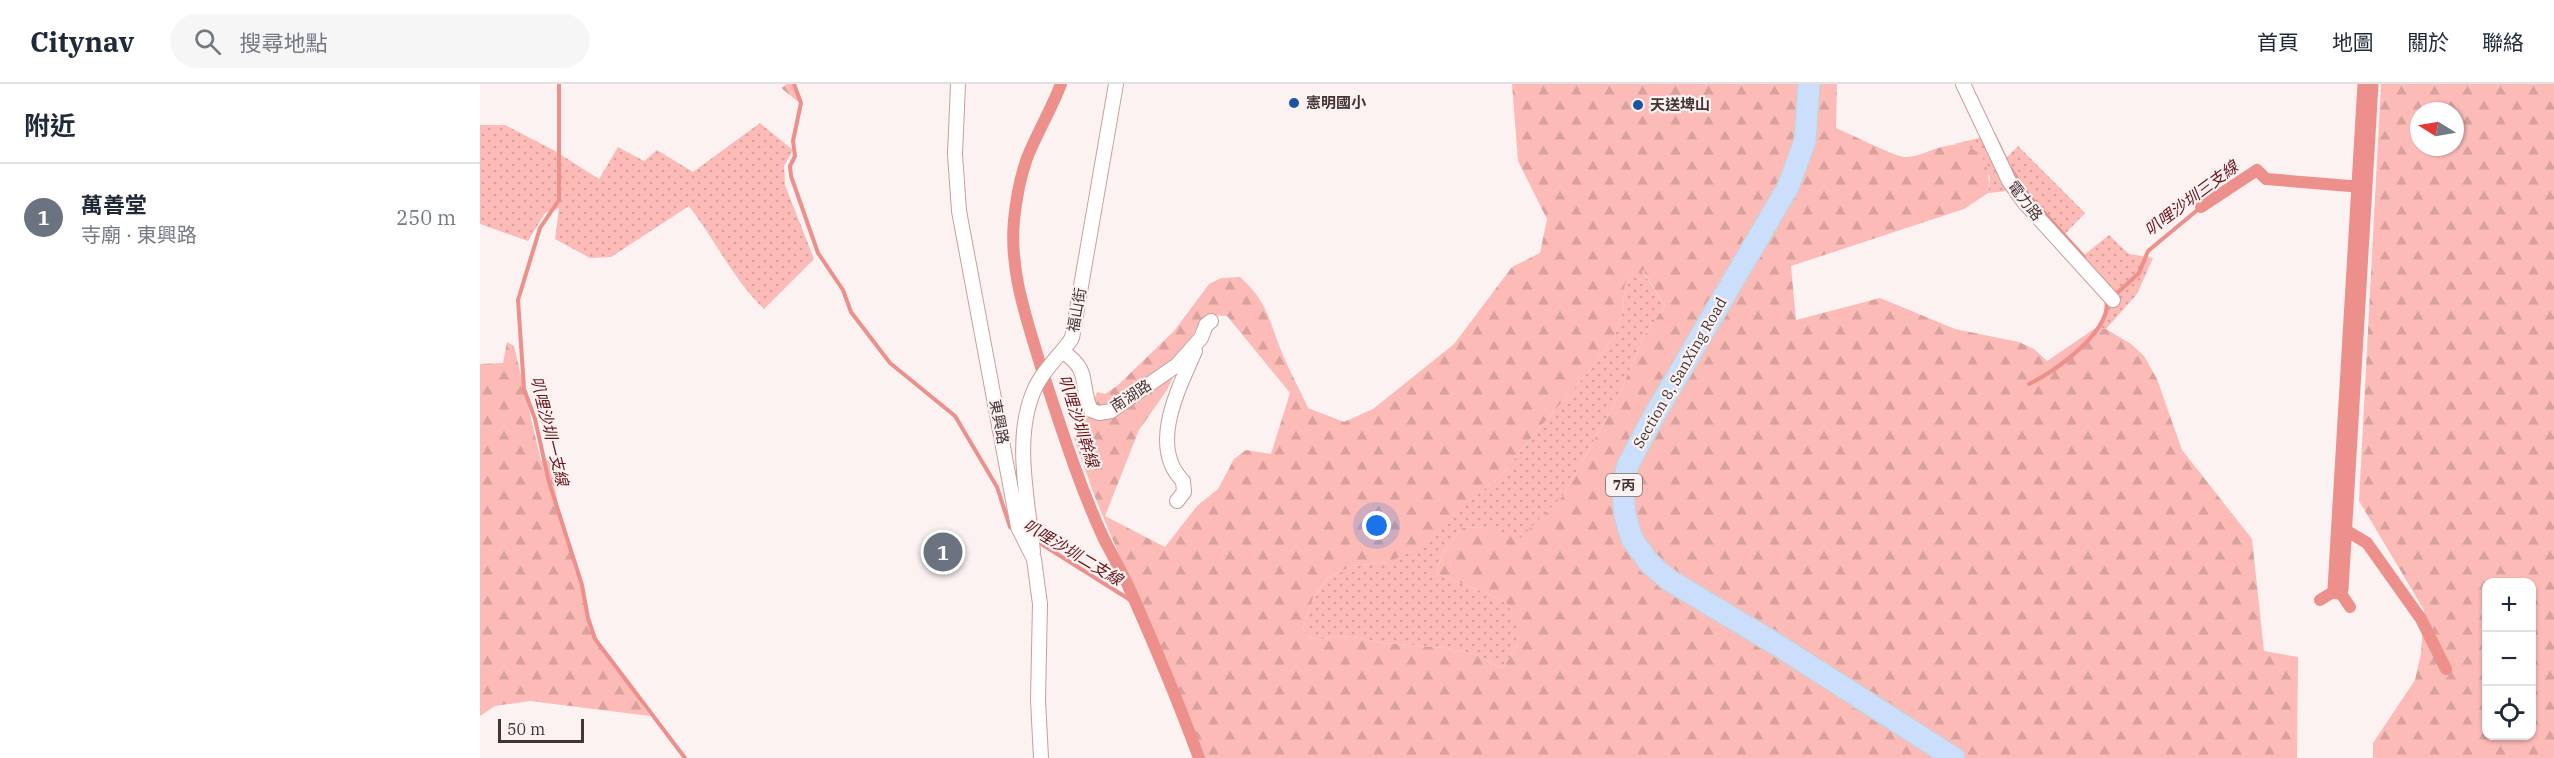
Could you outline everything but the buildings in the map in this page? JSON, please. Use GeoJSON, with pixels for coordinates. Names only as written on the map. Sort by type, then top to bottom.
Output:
{"type":"FeatureCollection","features":[{"type":"Feature","properties":{"kind":"main road","name":"Section 8, SanXing Road"},"geometry":{"type":"LineString","coordinates":[[1809,84],[1805,141],[1788,187],[1651,421],[1627,467],[1623,492],[1625,515],[1632,539],[1650,564],[1669,580],[1779,646],[1954,758]]}},
{"type":"Feature","properties":{"kind":"street","name":"東興路"},"geometry":{"type":"LineString","coordinates":[[958,84],[956,154],[964,247],[1018,527],[1034,559],[1040,604],[1038,700],[1041,758]]}},
{"type":"Feature","properties":{"kind":"street","name":"福山街"},"geometry":{"type":"LineString","coordinates":[[1034,559],[1024,438],[1029,401],[1047,367],[1063,352],[1072,338],[1116,84]]}},
{"type":"Feature","properties":{"kind":"street","name":"電力路"},"geometry":{"type":"LineString","coordinates":[[1963,84],[2014,188],[2113,300]]}},
{"type":"Feature","properties":{"kind":"street","name":"南湖路"},"geometry":{"type":"LineString","coordinates":[[1063,352],[1074,359],[1085,376],[1086,400],[1091,410],[1111,411],[1177,365],[1201,338],[1206,325],[1211,321]]}},
{"type":"Feature","properties":{"kind":"street"},"geometry":{"type":"LineString","coordinates":[[1177,501],[1184,492],[1183,481],[1174,473],[1169,460],[1167,436],[1174,399],[1201,338]]}},
{"type":"Feature","properties":{"kind":"green space"},"geometry":{"type":"Polygon","coordinates":[[[792,84],[801,104],[781,88],[792,84]]]}},
{"type":"Feature","properties":{"kind":"green space"},"geometry":{"type":"Polygon","coordinates":[[[1512,84],[1837,84],[1836,128],[1904,157],[1916,156],[1954,145],[1964,146],[1979,153],[1987,167],[1988,193],[1964,209],[1791,266],[1796,320],[1880,298],[1955,329],[2019,342],[2034,349],[2047,361],[2097,327],[2106,329],[2131,344],[2144,356],[2157,379],[2182,450],[2252,539],[2264,651],[2298,657],[2297,758],[1203,758],[1093,492],[1074,438],[1097,392],[1105,394],[1117,386],[1174,331],[1209,284],[1221,278],[1240,277],[1257,295],[1262,304],[1308,408],[1344,422],[1373,409],[1454,344],[1512,267],[1540,253],[1547,219],[1518,161],[1512,84]],[[1645,269],[1625,283],[1623,311],[1614,337],[1583,378],[1501,476],[1470,500],[1422,546],[1389,562],[1352,566],[1328,578],[1313,598],[1303,629],[1308,637],[1321,640],[1332,636],[1354,637],[1383,643],[1446,648],[1477,655],[1502,668],[1518,644],[1516,620],[1507,604],[1487,593],[1436,574],[1443,553],[1462,528],[1481,527],[1519,539],[1563,496],[1618,397],[1645,334],[1665,306],[1645,274],[1645,269]],[[1211,315],[1195,331],[1167,390],[1139,430],[1105,516],[1165,547],[1197,506],[1218,489],[1234,459],[1246,450],[1271,454],[1290,393],[1227,316],[1211,315]]]}},
{"type":"Feature","properties":{"kind":"green space"},"geometry":{"type":"Polygon","coordinates":[[[2381,84],[2554,84],[2554,758],[2373,758],[2373,743],[2415,680],[2421,653],[2424,610],[2359,501],[2381,84]]]}},
{"type":"Feature","properties":{"kind":"green space"},"geometry":{"type":"Polygon","coordinates":[[[760,123],[793,150],[784,166],[785,185],[814,259],[764,309],[734,272],[689,206],[611,257],[590,258],[555,239],[559,208],[545,213],[528,241],[480,224],[480,125],[505,125],[555,151],[599,179],[618,147],[644,161],[657,150],[693,172],[760,123]]]}},
{"type":"Feature","properties":{"kind":"green space"},"geometry":{"type":"Polygon","coordinates":[[[1996,134],[2007,157],[2018,146],[2085,213],[2065,234],[2084,255],[2109,235],[2129,254],[2153,258],[2137,294],[2106,329],[2097,327],[2105,311],[2104,300],[2007,191],[1988,193],[1990,177],[1972,150],[1954,144],[1996,134]]]}},
{"type":"Feature","properties":{"kind":"green space"},"geometry":{"type":"Polygon","coordinates":[[[1645,268],[1645,275],[1665,306],[1645,334],[1618,397],[1563,496],[1519,540],[1481,527],[1462,528],[1443,553],[1436,574],[1487,593],[1507,604],[1517,620],[1518,644],[1502,668],[1477,655],[1446,648],[1383,643],[1354,637],[1332,636],[1321,640],[1308,637],[1303,629],[1313,598],[1328,578],[1352,566],[1389,562],[1501,476],[1583,378],[1614,337],[1623,311],[1625,283],[1645,268]]]}},
{"type":"Feature","properties":{"kind":"green space"},"geometry":{"type":"Polygon","coordinates":[[[507,342],[514,346],[541,461],[550,460],[559,511],[577,563],[585,609],[596,638],[650,716],[530,701],[495,706],[480,716],[480,364],[503,363],[507,342]]]}},
{"type":"Feature","properties":{"kind":"waterway","name":"叭哩沙圳一支線"},"geometry":{"type":"LineString","coordinates":[[559,84],[559,200],[540,228],[518,300],[524,389],[535,419],[549,482],[582,585],[588,618],[595,639],[685,758]]}},
{"type":"Feature","properties":{"kind":"waterway","name":"叭哩沙圳二支線"},"geometry":{"type":"LineString","coordinates":[[794,84],[801,103],[793,141],[795,156],[790,166],[791,176],[818,253],[843,290],[851,312],[890,363],[955,416],[997,487],[1010,527],[1015,530]]}},
{"type":"Feature","properties":{"kind":"waterway","name":"叭哩沙圳幹線"},"geometry":{"type":"LineString","coordinates":[[1061,84],[1022,173],[1013,239],[1020,295],[1041,367],[1085,496],[1127,583],[1199,758]]}},
{"type":"Feature","properties":{"kind":"waterway"},"geometry":{"type":"LineString","coordinates":[[2338,589],[2368,84]]}},
{"type":"Feature","properties":{"kind":"waterway"},"geometry":{"type":"LineString","coordinates":[[2010,168],[2029,196],[2084,257]]}},
{"type":"Feature","properties":{"kind":"waterway","name":"叭哩沙圳三支線"},"geometry":{"type":"LineString","coordinates":[[2201,207],[2257,170],[2266,179],[2362,187]]}},
{"type":"Feature","properties":{"kind":"waterway","name":"叭哩沙圳三支線"},"geometry":{"type":"LineString","coordinates":[[2114,296],[2139,273],[2148,251],[2201,207]]}},
{"type":"Feature","properties":{"kind":"waterway","name":"叭哩沙圳三支線"},"geometry":{"type":"LineString","coordinates":[[2029,384],[2050,372],[2083,346],[2100,325],[2106,313],[2108,301]]}},
{"type":"Feature","properties":{"kind":"waterway"},"geometry":{"type":"LineString","coordinates":[[2342,528],[2367,543],[2421,619],[2446,669]]}},
{"type":"Feature","properties":{"kind":"waterway","name":"叭哩沙圳二支線"},"geometry":{"type":"LineString","coordinates":[[1035,540],[1135,603]]}},
{"type":"Feature","properties":{"kind":"waterway"},"geometry":{"type":"LineString","coordinates":[[2338,589],[2350,607]]}},
{"type":"Feature","properties":{"kind":"waterway"},"geometry":{"type":"LineString","coordinates":[[2320,600],[2338,589]]}},
{"type":"Feature","properties":{"kind":"place","name":"憲明國小"},"geometry":{"type":"Point","coordinates":[1294,103]}},
{"type":"Feature","properties":{"kind":"place","name":"天送埤山"},"geometry":{"type":"Point","coordinates":[1638,105]}},
{"type":"Feature","properties":{"kind":"place","name":"萬善堂"},"geometry":{"type":"Point","coordinates":[943,552]}}]}
